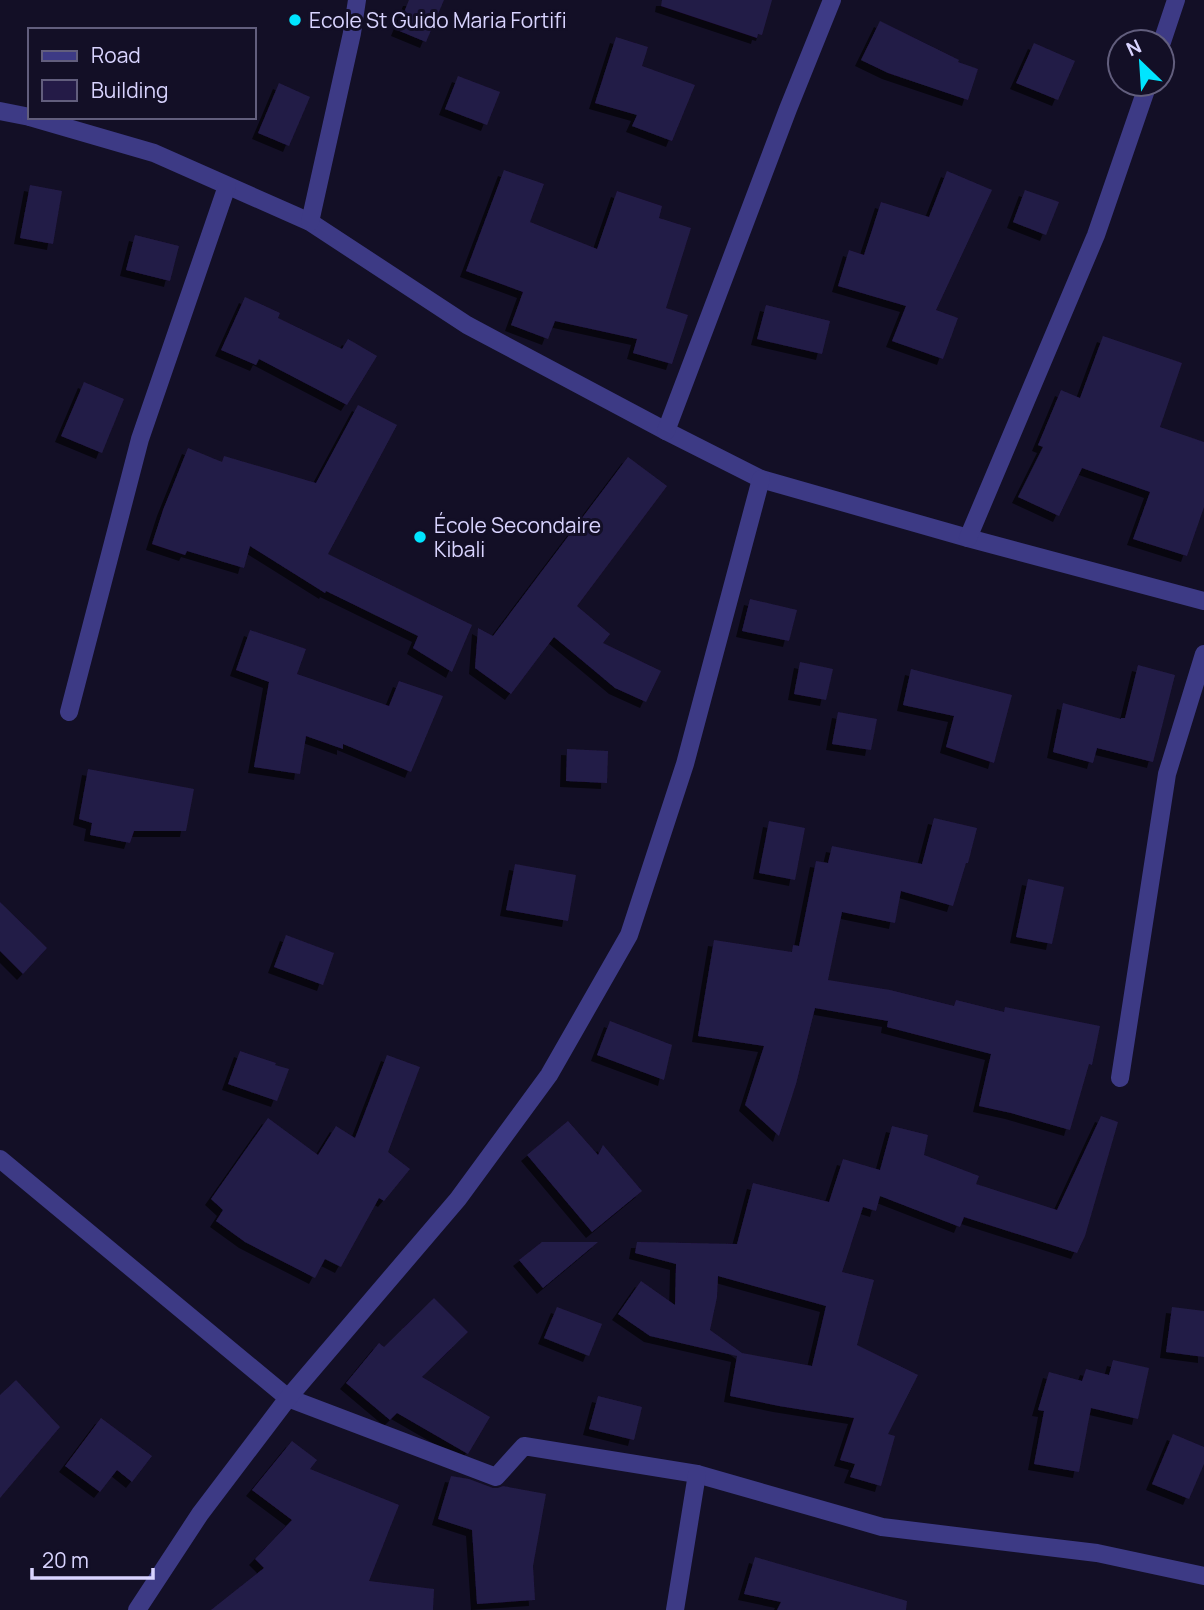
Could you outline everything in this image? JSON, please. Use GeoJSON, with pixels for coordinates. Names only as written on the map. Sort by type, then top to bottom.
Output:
{"type":"FeatureCollection","features":[{"type":"Feature","properties":{"kind":"street"},"geometry":{"type":"LineString","coordinates":[[310,222],[357,0]]}},
{"type":"Feature","properties":{"kind":"street"},"geometry":{"type":"LineString","coordinates":[[666,431],[832,0]]}},
{"type":"Feature","properties":{"kind":"street"},"geometry":{"type":"LineString","coordinates":[[1167,28],[1177,0]]}},
{"type":"Feature","properties":{"kind":"street"},"geometry":{"type":"LineString","coordinates":[[968,538],[1096,234],[1143,98]]}},
{"type":"Feature","properties":{"kind":"street"},"geometry":{"type":"LineString","coordinates":[[0,111],[28,117]]}},
{"type":"Feature","properties":{"kind":"street"},"geometry":{"type":"LineString","coordinates":[[37,119],[154,153],[310,222],[467,325],[761,479],[1204,601]]}},
{"type":"Feature","properties":{"kind":"street"},"geometry":{"type":"LineString","coordinates":[[69,712],[141,439],[227,186]]}},
{"type":"Feature","properties":{"kind":"street"},"geometry":{"type":"LineString","coordinates":[[137,1610],[201,1514],[288,1398],[458,1199],[549,1075],[629,935],[685,764],[761,479]]}},
{"type":"Feature","properties":{"kind":"street"},"geometry":{"type":"LineString","coordinates":[[1120,1078],[1167,774],[1204,654]]}},
{"type":"Feature","properties":{"kind":"street"},"geometry":{"type":"LineString","coordinates":[[0,1159],[288,1398],[496,1477],[524,1446],[697,1474],[882,1527],[1097,1553],[1204,1576]]}},
{"type":"Feature","properties":{"kind":"street"},"geometry":{"type":"LineString","coordinates":[[675,1610],[697,1474]]}},
{"type":"Feature","properties":{"kind":"building"},"geometry":{"type":"Polygon","coordinates":[[[409,0],[444,0],[426,42],[397,30],[409,0]]]}},
{"type":"Feature","properties":{"kind":"building"},"geometry":{"type":"Polygon","coordinates":[[[662,0],[772,0],[762,35],[758,34],[757,38],[661,6],[662,0]]]}},
{"type":"Feature","properties":{"kind":"building"},"geometry":{"type":"Polygon","coordinates":[[[880,21],[959,60],[958,62],[978,69],[968,100],[888,73],[861,60],[880,21]]]}},
{"type":"Feature","properties":{"kind":"building"},"geometry":{"type":"Polygon","coordinates":[[[616,37],[648,47],[642,66],[695,85],[672,141],[632,126],[637,115],[595,103],[616,37]]]}},
{"type":"Feature","properties":{"kind":"building"},"geometry":{"type":"Polygon","coordinates":[[[1034,43],[1075,61],[1058,100],[1016,83],[1034,43]]]}},
{"type":"Feature","properties":{"kind":"building"},"geometry":{"type":"Polygon","coordinates":[[[458,76],[500,92],[487,125],[445,109],[458,76]]]}},
{"type":"Feature","properties":{"kind":"building"},"geometry":{"type":"Polygon","coordinates":[[[279,83],[310,97],[289,146],[258,133],[279,83]]]}},
{"type":"Feature","properties":{"kind":"building"},"geometry":{"type":"Polygon","coordinates":[[[504,170],[544,184],[530,222],[597,249],[617,191],[662,206],[659,218],[691,228],[666,308],[688,315],[672,364],[633,353],[637,339],[555,321],[548,339],[511,325],[523,292],[466,271],[504,170]]]}},
{"type":"Feature","properties":{"kind":"building"},"geometry":{"type":"Polygon","coordinates":[[[947,171],[992,190],[936,310],[958,318],[943,359],[892,341],[906,306],[838,286],[849,250],[864,255],[881,202],[929,217],[947,171]]]}},
{"type":"Feature","properties":{"kind":"building"},"geometry":{"type":"Polygon","coordinates":[[[30,185],[62,191],[53,244],[20,238],[30,185]]]}},
{"type":"Feature","properties":{"kind":"building"},"geometry":{"type":"Polygon","coordinates":[[[1025,190],[1059,202],[1046,235],[1013,222],[1025,190]]]}},
{"type":"Feature","properties":{"kind":"building"},"geometry":{"type":"Polygon","coordinates":[[[135,235],[179,246],[170,281],[126,270],[135,235]]]}},
{"type":"Feature","properties":{"kind":"building"},"geometry":{"type":"Polygon","coordinates":[[[245,297],[280,313],[278,318],[342,349],[348,339],[377,356],[347,405],[259,359],[256,365],[221,350],[245,297]]]}},
{"type":"Feature","properties":{"kind":"building"},"geometry":{"type":"Polygon","coordinates":[[[766,305],[830,321],[822,354],[757,339],[766,305]]]}},
{"type":"Feature","properties":{"kind":"building"},"geometry":{"type":"Polygon","coordinates":[[[1103,336],[1182,363],[1160,427],[1204,442],[1204,507],[1187,556],[1133,539],[1150,492],[1082,468],[1059,516],[1018,497],[1043,447],[1038,445],[1061,390],[1080,398],[1103,336]]]}},
{"type":"Feature","properties":{"kind":"building"},"geometry":{"type":"Polygon","coordinates":[[[84,382],[124,399],[102,453],[61,436],[84,382]]]}},
{"type":"Feature","properties":{"kind":"building"},"geometry":{"type":"Polygon","coordinates":[[[358,405],[397,425],[328,554],[472,625],[452,672],[413,648],[418,636],[326,591],[325,593],[250,546],[244,568],[187,551],[185,555],[152,544],[188,448],[222,462],[224,456],[316,483],[358,405]]]}},
{"type":"Feature","properties":{"kind":"building"},"geometry":{"type":"Polygon","coordinates":[[[628,457],[667,486],[577,606],[610,634],[603,643],[661,671],[646,702],[615,688],[554,637],[511,694],[475,668],[478,628],[493,636],[628,457]]]}},
{"type":"Feature","properties":{"kind":"building"},"geometry":{"type":"Polygon","coordinates":[[[750,599],[797,610],[789,641],[742,631],[750,599]]]}},
{"type":"Feature","properties":{"kind":"building"},"geometry":{"type":"Polygon","coordinates":[[[250,630],[306,649],[297,674],[389,706],[399,681],[443,696],[411,772],[343,744],[343,749],[306,736],[300,774],[254,767],[269,682],[236,670],[250,630]]]}},
{"type":"Feature","properties":{"kind":"building"},"geometry":{"type":"Polygon","coordinates":[[[800,662],[833,669],[826,700],[794,694],[800,662]]]}},
{"type":"Feature","properties":{"kind":"building"},"geometry":{"type":"Polygon","coordinates":[[[1138,665],[1175,675],[1153,762],[1097,748],[1093,763],[1053,752],[1063,703],[1125,718],[1138,665]]]}},
{"type":"Feature","properties":{"kind":"building"},"geometry":{"type":"Polygon","coordinates":[[[911,669],[1012,695],[994,763],[946,747],[954,716],[903,705],[911,669]]]}},
{"type":"Feature","properties":{"kind":"building"},"geometry":{"type":"Polygon","coordinates":[[[838,712],[877,719],[871,750],[832,744],[838,712]]]}},
{"type":"Feature","properties":{"kind":"building"},"geometry":{"type":"Polygon","coordinates":[[[567,749],[608,751],[607,783],[566,781],[567,749]]]}},
{"type":"Feature","properties":{"kind":"building"},"geometry":{"type":"Polygon","coordinates":[[[88,769],[194,789],[186,831],[134,831],[130,843],[90,835],[92,823],[79,819],[88,769]]]}},
{"type":"Feature","properties":{"kind":"building"},"geometry":{"type":"Polygon","coordinates":[[[934,818],[977,828],[953,906],[901,891],[895,923],[842,912],[828,980],[890,990],[954,1006],[956,1000],[1004,1012],[1005,1007],[1100,1026],[1092,1065],[1089,1064],[1070,1130],[979,1106],[991,1054],[887,1027],[888,1021],[815,1008],[796,1084],[779,1136],[745,1105],[764,1046],[698,1036],[714,940],[792,952],[793,945],[799,946],[816,861],[828,863],[832,846],[922,864],[934,818]]]}},
{"type":"Feature","properties":{"kind":"building"},"geometry":{"type":"Polygon","coordinates":[[[769,821],[805,828],[795,880],[759,873],[769,821]]]}},
{"type":"Feature","properties":{"kind":"building"},"geometry":{"type":"Polygon","coordinates":[[[515,864],[576,875],[568,921],[506,910],[515,864]]]}},
{"type":"Feature","properties":{"kind":"building"},"geometry":{"type":"Polygon","coordinates":[[[1028,879],[1064,887],[1052,944],[1016,937],[1028,879]]]}},
{"type":"Feature","properties":{"kind":"building"},"geometry":{"type":"Polygon","coordinates":[[[0,902],[47,948],[23,974],[0,951],[0,902]]]}},
{"type":"Feature","properties":{"kind":"building"},"geometry":{"type":"Polygon","coordinates":[[[286,935],[334,953],[323,985],[274,967],[286,935]]]}},
{"type":"Feature","properties":{"kind":"building"},"geometry":{"type":"Polygon","coordinates":[[[610,1021],[672,1045],[664,1080],[597,1055],[610,1021]]]}},
{"type":"Feature","properties":{"kind":"building"},"geometry":{"type":"Polygon","coordinates":[[[240,1051],[289,1069],[277,1101],[228,1084],[240,1051]]]}},
{"type":"Feature","properties":{"kind":"building"},"geometry":{"type":"Polygon","coordinates":[[[387,1055],[420,1067],[388,1152],[410,1169],[384,1201],[379,1198],[341,1267],[325,1259],[315,1278],[245,1242],[216,1221],[223,1210],[211,1199],[268,1118],[318,1155],[336,1126],[355,1138],[387,1055]]]}},
{"type":"Feature","properties":{"kind":"building"},"geometry":{"type":"Polygon","coordinates":[[[1101,1116],[1118,1122],[1085,1236],[1077,1253],[964,1217],[960,1227],[880,1196],[876,1211],[863,1207],[842,1272],[874,1280],[857,1345],[918,1375],[888,1434],[895,1436],[881,1486],[850,1477],[855,1464],[840,1460],[854,1418],[730,1396],[737,1356],[650,1336],[618,1314],[641,1281],[675,1305],[676,1264],[635,1253],[637,1242],[737,1244],[753,1183],[829,1202],[843,1159],[880,1170],[892,1126],[928,1135],[924,1155],[979,1176],[976,1184],[1057,1210],[1101,1116]],[[718,1276],[710,1330],[742,1353],[812,1366],[826,1306],[718,1276]]]}},
{"type":"Feature","properties":{"kind":"building"},"geometry":{"type":"Polygon","coordinates":[[[568,1121],[598,1155],[603,1145],[642,1191],[592,1232],[527,1155],[568,1121]]]}},
{"type":"Feature","properties":{"kind":"building"},"geometry":{"type":"Polygon","coordinates":[[[542,1242],[598,1242],[543,1288],[519,1260],[542,1242]]]}},
{"type":"Feature","properties":{"kind":"building"},"geometry":{"type":"Polygon","coordinates":[[[434,1298],[468,1332],[422,1377],[490,1417],[468,1454],[397,1413],[390,1420],[346,1383],[379,1343],[384,1347],[434,1298]]]}},
{"type":"Feature","properties":{"kind":"building"},"geometry":{"type":"Polygon","coordinates":[[[557,1307],[602,1324],[589,1356],[544,1338],[557,1307]]]}},
{"type":"Feature","properties":{"kind":"building"},"geometry":{"type":"Polygon","coordinates":[[[1172,1307],[1204,1311],[1204,1357],[1166,1352],[1172,1307]]]}},
{"type":"Feature","properties":{"kind":"building"},"geometry":{"type":"Polygon","coordinates":[[[1113,1360],[1149,1368],[1138,1419],[1091,1408],[1079,1472],[1034,1464],[1044,1411],[1038,1410],[1049,1372],[1082,1381],[1086,1369],[1109,1375],[1113,1360]]]}},
{"type":"Feature","properties":{"kind":"building"},"geometry":{"type":"Polygon","coordinates":[[[16,1380],[60,1427],[0,1498],[0,1395],[16,1380]]]}},
{"type":"Feature","properties":{"kind":"building"},"geometry":{"type":"Polygon","coordinates":[[[598,1396],[642,1407],[634,1440],[589,1429],[598,1396]]]}},
{"type":"Feature","properties":{"kind":"building"},"geometry":{"type":"Polygon","coordinates":[[[101,1418],[152,1456],[132,1482],[117,1470],[100,1492],[65,1466],[101,1418]]]}},
{"type":"Feature","properties":{"kind":"building"},"geometry":{"type":"Polygon","coordinates":[[[1173,1434],[1204,1447],[1204,1464],[1189,1499],[1152,1484],[1173,1434]]]}},
{"type":"Feature","properties":{"kind":"building"},"geometry":{"type":"Polygon","coordinates":[[[292,1441],[317,1460],[310,1469],[399,1505],[369,1581],[434,1589],[433,1610],[211,1610],[264,1568],[255,1559],[292,1520],[252,1490],[292,1441]]]}},
{"type":"Feature","properties":{"kind":"building"},"geometry":{"type":"Polygon","coordinates":[[[451,1476],[493,1488],[503,1486],[546,1494],[533,1566],[535,1600],[477,1604],[472,1530],[438,1519],[451,1476]]]}},
{"type":"Feature","properties":{"kind":"building"},"geometry":{"type":"Polygon","coordinates":[[[755,1557],[907,1601],[906,1610],[777,1610],[781,1602],[744,1594],[755,1557]]]}},
{"type":"Feature","properties":{"kind":"place","name":"Ecole St Guido Maria Fortifi"},"geometry":{"type":"Point","coordinates":[295,20]}},
{"type":"Feature","properties":{"kind":"place","name":"École Secondaire Kibali"},"geometry":{"type":"Point","coordinates":[420,537]}}]}
